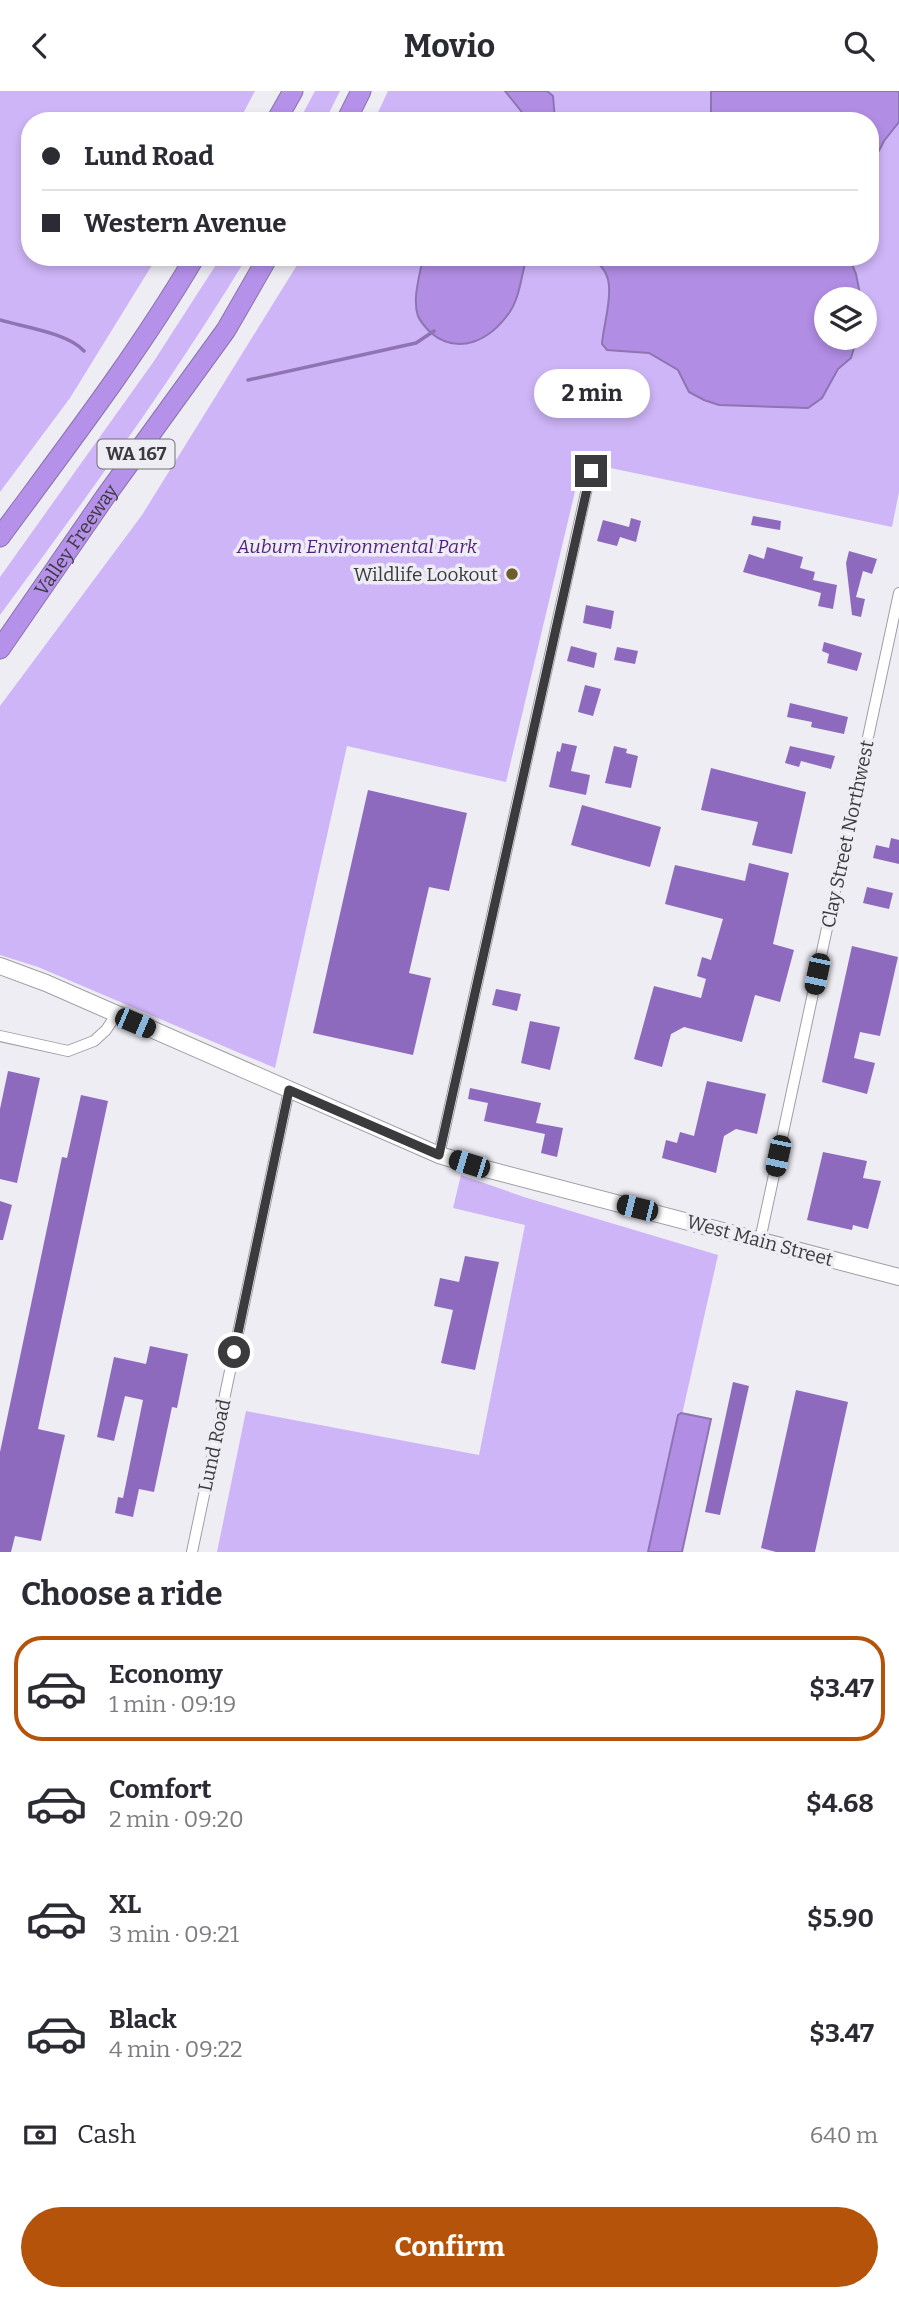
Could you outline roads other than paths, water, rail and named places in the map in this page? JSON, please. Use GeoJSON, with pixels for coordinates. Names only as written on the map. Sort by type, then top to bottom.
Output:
{"type":"FeatureCollection","features":[{"type":"Feature","properties":{"kind":"highway"},"geometry":{"type":"LineString","coordinates":[[281,112],[293,91]]}},
{"type":"Feature","properties":{"kind":"highway"},"geometry":{"type":"LineString","coordinates":[[350,112],[361,91]]}},
{"type":"Feature","properties":{"kind":"highway","name":"WA 167"},"geometry":{"type":"LineString","coordinates":[[0,537],[141,342],[190,266]]}},
{"type":"Feature","properties":{"kind":"highway","name":"Valley Freeway"},"geometry":{"type":"LineString","coordinates":[[0,649],[105,497],[226,330],[263,266]]}},
{"type":"Feature","properties":{"kind":"main road","name":"West Main Street"},"geometry":{"type":"LineString","coordinates":[[0,966],[46,983],[439,1155],[899,1277]]}},
{"type":"Feature","properties":{"kind":"street"},"geometry":{"type":"LineString","coordinates":[[439,1155],[591,471]]}},
{"type":"Feature","properties":{"kind":"street","name":"Clay Street Northwest"},"geometry":{"type":"LineString","coordinates":[[760,1240],[899,593]]}},
{"type":"Feature","properties":{"kind":"street"},"geometry":{"type":"LineString","coordinates":[[0,1036],[68,1051],[94,1041],[116,1015]]}},
{"type":"Feature","properties":{"kind":"street","name":"Lund Road"},"geometry":{"type":"LineString","coordinates":[[192,1552],[289,1090]]}},
{"type":"Feature","properties":{"kind":"waterway"},"geometry":{"type":"LineString","coordinates":[[0,320],[57,335],[84,351]]}},
{"type":"Feature","properties":{"kind":"waterway"},"geometry":{"type":"LineString","coordinates":[[248,380],[416,343],[434,331]]}},
{"type":"Feature","properties":{"kind":"place","name":"Wildlife Lookout"},"geometry":{"type":"Point","coordinates":[512,574]}},
{"type":"Feature","properties":{"kind":"park label","name":"Auburn Environmental Park"},"geometry":{"type":"Point","coordinates":[357,546]}}]}
